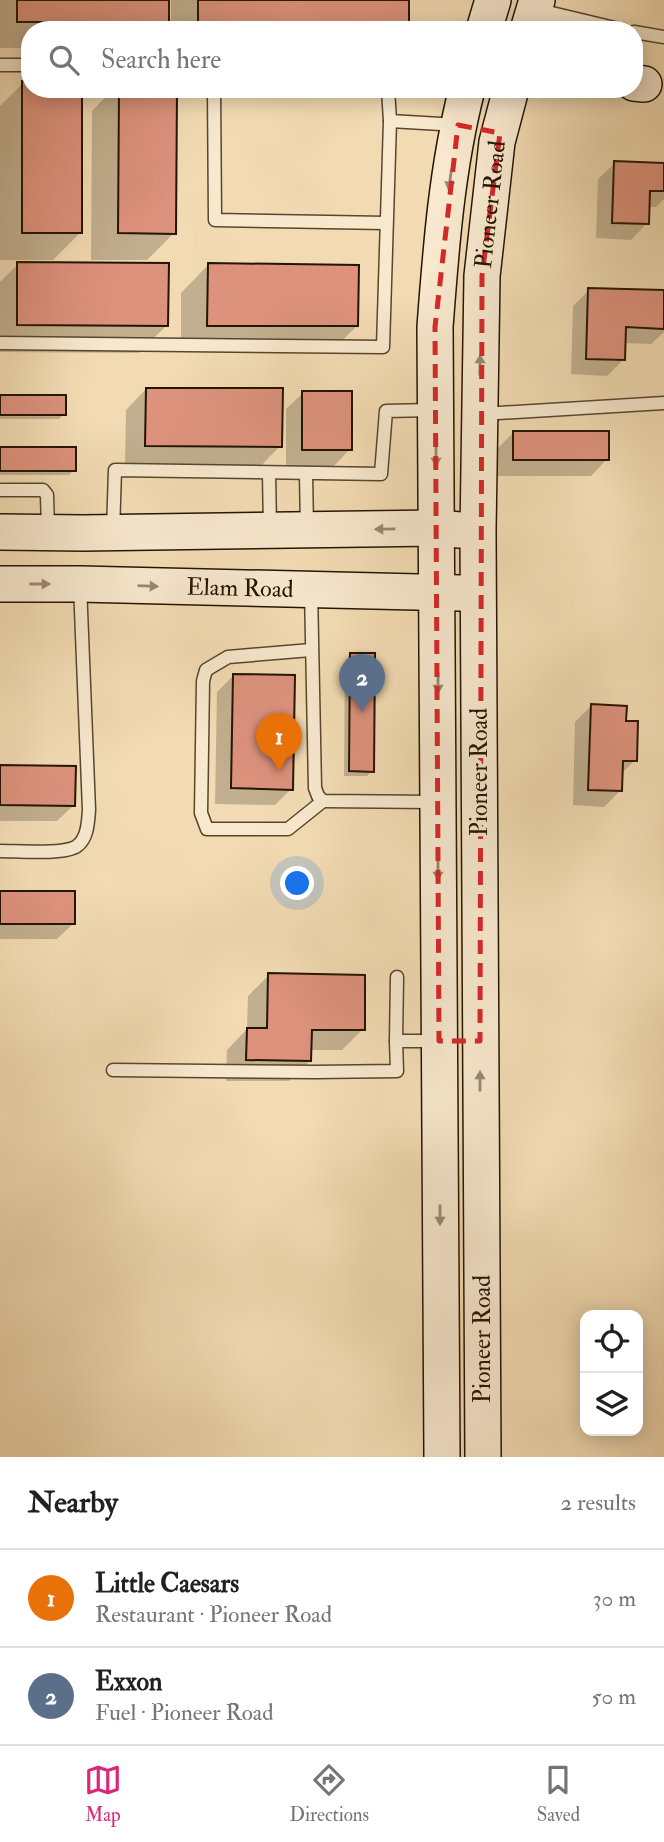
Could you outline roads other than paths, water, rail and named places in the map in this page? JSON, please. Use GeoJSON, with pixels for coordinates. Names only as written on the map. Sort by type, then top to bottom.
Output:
{"type":"FeatureCollection","features":[{"type":"Feature","properties":{"kind":"main road"},"geometry":{"type":"LineString","coordinates":[[487,21],[493,0]]}},
{"type":"Feature","properties":{"kind":"main road","name":"Pioneer Road"},"geometry":{"type":"LineString","coordinates":[[442,1457],[435,327],[441,245],[458,125],[465,98]]}},
{"type":"Feature","properties":{"kind":"main road"},"geometry":{"type":"LineString","coordinates":[[458,125],[510,103]]}},
{"type":"Feature","properties":{"kind":"main road","name":"Pioneer Road"},"geometry":{"type":"LineString","coordinates":[[483,1457],[478,592],[482,276],[510,103]]}},
{"type":"Feature","properties":{"kind":"main road"},"geometry":{"type":"LineString","coordinates":[[0,532],[436,528],[478,531]]}},
{"type":"Feature","properties":{"kind":"main road"},"geometry":{"type":"LineString","coordinates":[[80,584],[81,533]]}},
{"type":"Feature","properties":{"kind":"main road","name":"Elam Road"},"geometry":{"type":"LineString","coordinates":[[0,584],[478,592]]}},
{"type":"Feature","properties":{"kind":"main road"},"geometry":{"type":"LineString","coordinates":[[438,802],[479,803]]}},
{"type":"Feature","properties":{"kind":"main road"},"geometry":{"type":"LineString","coordinates":[[439,1041],[480,1041]]}},
{"type":"Feature","properties":{"kind":"main road"},"geometry":{"type":"LineString","coordinates":[[441,1376],[458,1395],[458,1457]]}},
{"type":"Feature","properties":{"kind":"lane"},"geometry":{"type":"LineString","coordinates":[[532,10],[551,21]]}},
{"type":"Feature","properties":{"kind":"lane"},"geometry":{"type":"LineString","coordinates":[[532,10],[582,21]]}},
{"type":"Feature","properties":{"kind":"lane"},"geometry":{"type":"LineString","coordinates":[[643,34],[664,37]]}},
{"type":"Feature","properties":{"kind":"lane"},"geometry":{"type":"LineString","coordinates":[[0,65],[21,65]]}},
{"type":"Feature","properties":{"kind":"lane"},"geometry":{"type":"LineString","coordinates":[[214,98],[215,220],[386,223]]}},
{"type":"Feature","properties":{"kind":"lane"},"geometry":{"type":"LineString","coordinates":[[0,343],[383,346],[389,98]]}},
{"type":"Feature","properties":{"kind":"lane"},"geometry":{"type":"LineString","coordinates":[[390,121],[458,125]]}},
{"type":"Feature","properties":{"kind":"lane"},"geometry":{"type":"LineString","coordinates":[[480,414],[664,403]]}},
{"type":"Feature","properties":{"kind":"lane"},"geometry":{"type":"LineString","coordinates":[[0,490],[43,490],[81,533],[115,470],[381,474],[386,411],[436,410]]}},
{"type":"Feature","properties":{"kind":"lane"},"geometry":{"type":"LineString","coordinates":[[270,472],[270,531]]}},
{"type":"Feature","properties":{"kind":"lane"},"geometry":{"type":"LineString","coordinates":[[306,473],[307,531]]}},
{"type":"Feature","properties":{"kind":"lane"},"geometry":{"type":"LineString","coordinates":[[0,850],[68,850],[80,844],[88,827],[80,584]]}},
{"type":"Feature","properties":{"kind":"lane"},"geometry":{"type":"LineString","coordinates":[[311,590],[315,788],[323,801]]}},
{"type":"Feature","properties":{"kind":"lane"},"geometry":{"type":"LineString","coordinates":[[311,650],[228,657],[206,670],[203,681],[201,813],[207,829],[288,829],[323,801],[438,802]]}},
{"type":"Feature","properties":{"kind":"lane"},"geometry":{"type":"LineString","coordinates":[[113,1070],[397,1070],[397,977]]}},
{"type":"Feature","properties":{"kind":"lane"},"geometry":{"type":"LineString","coordinates":[[396,1041],[439,1041]]}},
{"type":"Feature","properties":{"kind":"place","name":"Exxon"},"geometry":{"type":"Point","coordinates":[362,712]}},
{"type":"Feature","properties":{"kind":"place","name":"Little Caesars"},"geometry":{"type":"Point","coordinates":[279,771]}}]}
